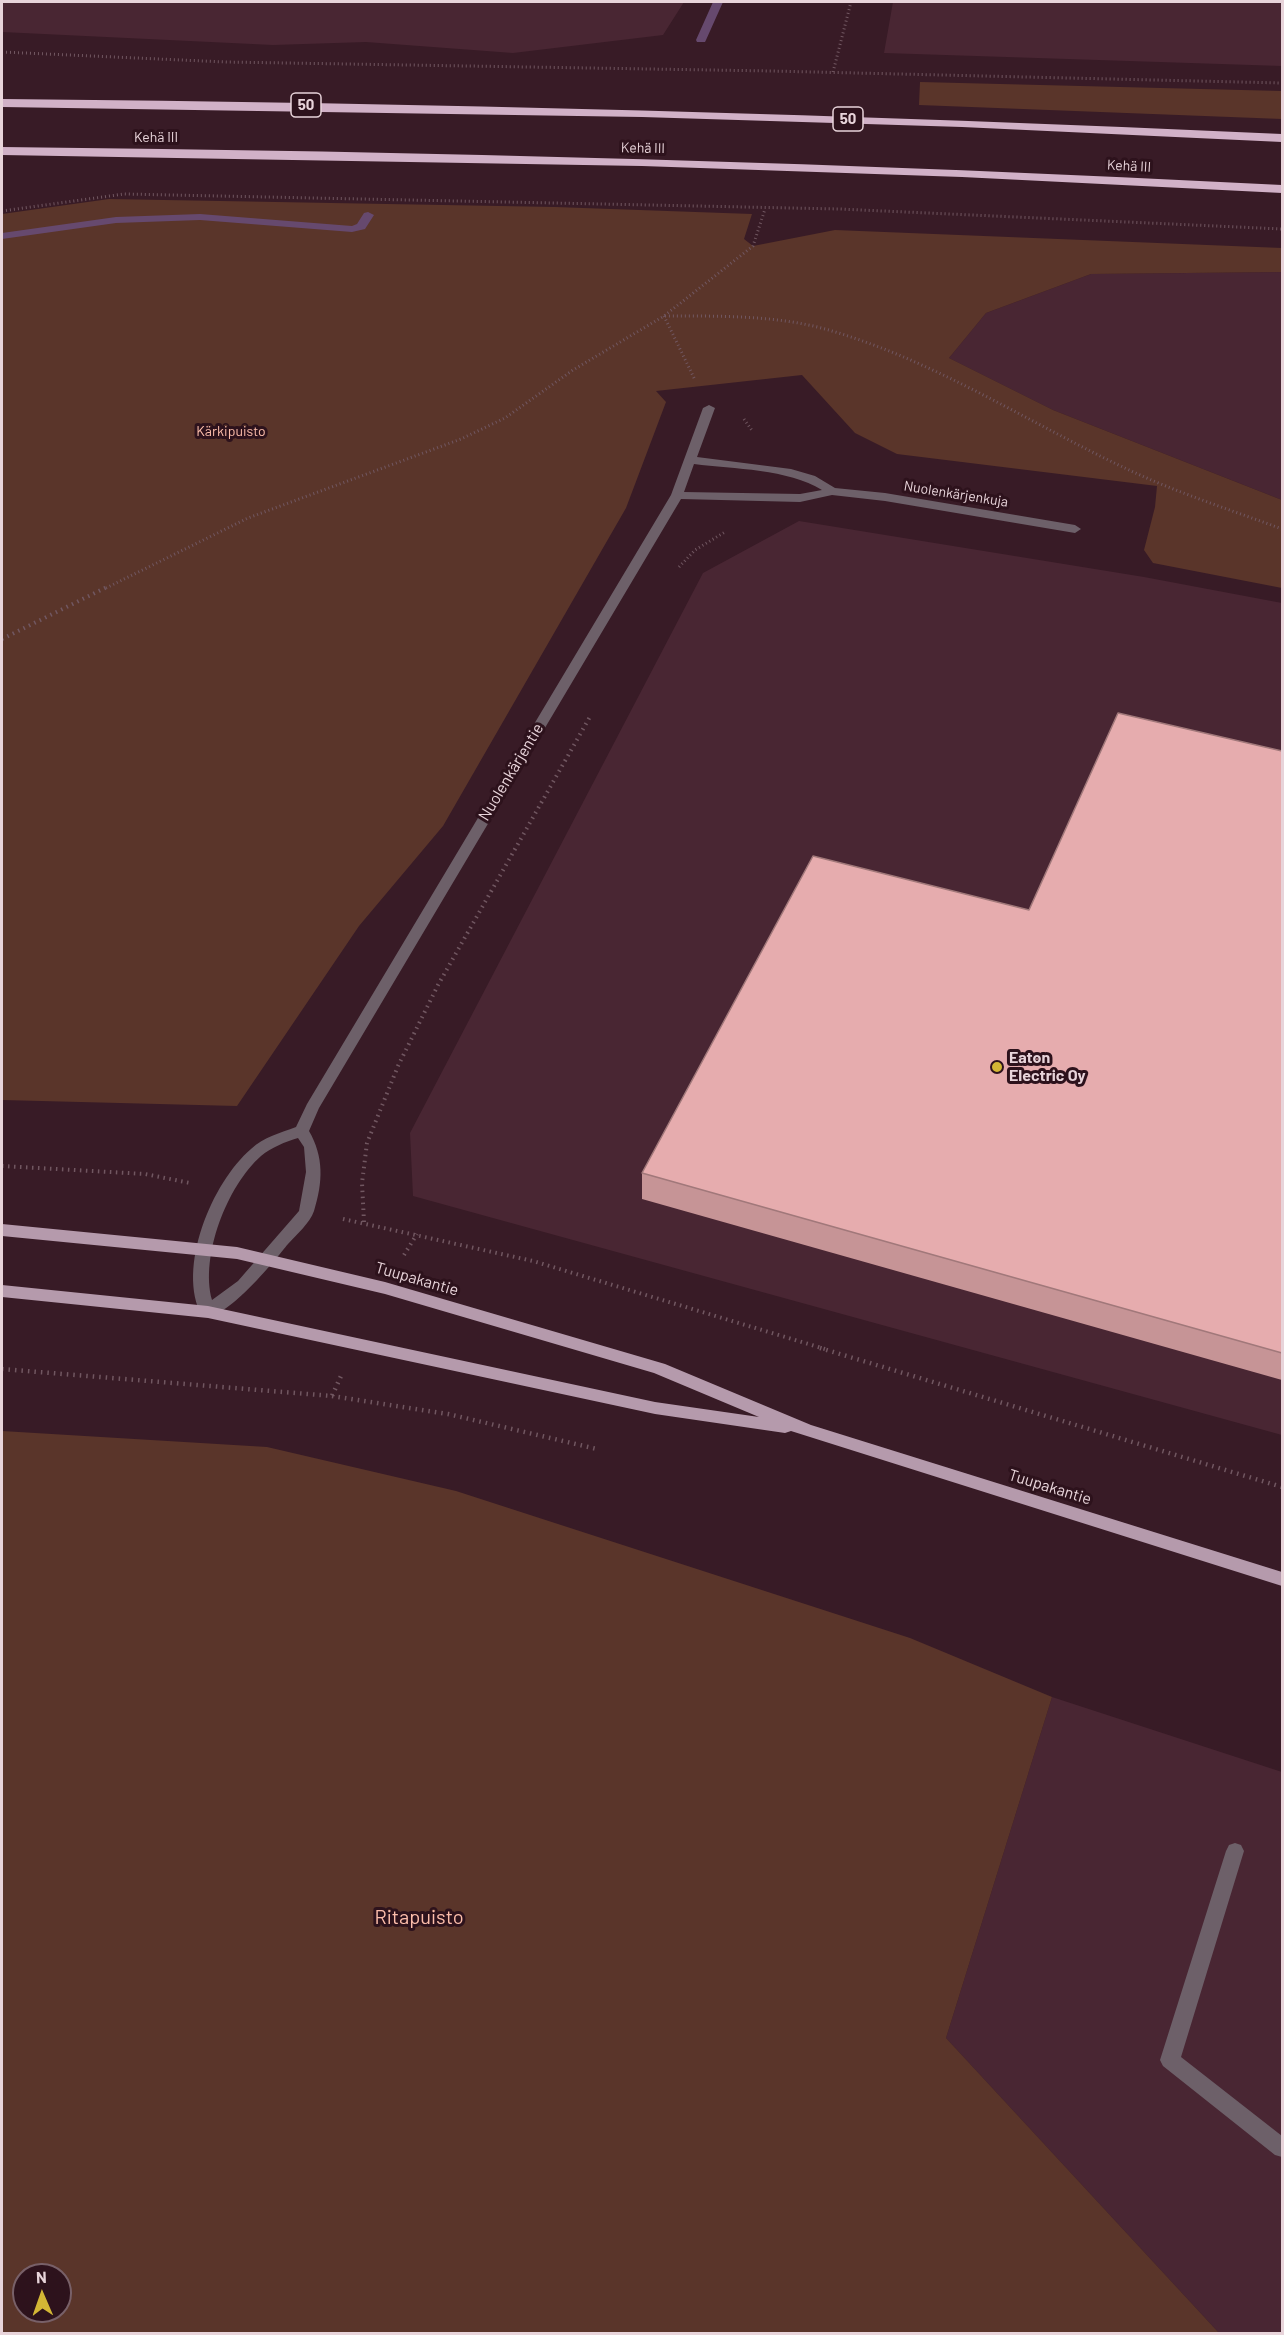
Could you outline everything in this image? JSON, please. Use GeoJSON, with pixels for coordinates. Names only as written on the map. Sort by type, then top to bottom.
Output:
{"type":"FeatureCollection","features":[{"type":"Feature","properties":{"kind":"highway","name":"50"},"geometry":{"type":"LineString","coordinates":[[2,103],[414,106],[699,114],[1282,138]]}},
{"type":"Feature","properties":{"kind":"highway","name":"Kehä III"},"geometry":{"type":"LineString","coordinates":[[2,151],[738,165],[1282,189]]}},
{"type":"Feature","properties":{"kind":"main road","name":"Tuupakantie"},"geometry":{"type":"LineString","coordinates":[[2,1230],[203,1250],[268,1260],[385,1288],[659,1368],[806,1430],[1282,1579]]}},
{"type":"Feature","properties":{"kind":"main road","name":"Tuupakantie"},"geometry":{"type":"LineString","coordinates":[[2,1291],[207,1312],[655,1408],[806,1430]]}},
{"type":"Feature","properties":{"kind":"street","name":"Nuolenkärjentie"},"geometry":{"type":"LineString","coordinates":[[302,1131],[312,1108],[676,495],[709,408]]}},
{"type":"Feature","properties":{"kind":"street","name":"Nuolenkärjenkuja"},"geometry":{"type":"LineString","coordinates":[[690,460],[770,469],[811,478],[832,491]]}},
{"type":"Feature","properties":{"kind":"street","name":"Nuolenkärjenkuja"},"geometry":{"type":"LineString","coordinates":[[676,495],[757,499],[800,498],[832,491],[885,497],[1075,529]]}},
{"type":"Feature","properties":{"kind":"street"},"geometry":{"type":"LineString","coordinates":[[302,1131],[311,1147],[314,1172],[306,1213],[268,1260],[244,1285],[207,1312],[200,1276],[203,1250],[226,1192],[246,1160],[267,1144],[302,1131]]}},
{"type":"Feature","properties":{"kind":"street"},"geometry":{"type":"LineString","coordinates":[[1235,1851],[1170,2060],[1282,2148]]}},
{"type":"Feature","properties":{"kind":"path"},"geometry":{"type":"LineString","coordinates":[[833,72],[851,2]]}},
{"type":"Feature","properties":{"kind":"path"},"geometry":{"type":"LineString","coordinates":[[2,52],[114,60],[268,64],[833,72],[1282,83]]}},
{"type":"Feature","properties":{"kind":"path"},"geometry":{"type":"LineString","coordinates":[[2,211],[124,194],[556,201],[1047,217],[1282,230]]}},
{"type":"Feature","properties":{"kind":"path"},"geometry":{"type":"LineString","coordinates":[[2,639],[248,519],[461,439],[505,418],[573,370],[664,316],[753,246],[765,209]]}},
{"type":"Feature","properties":{"kind":"path"},"geometry":{"type":"LineString","coordinates":[[664,316],[709,408],[741,410],[749,429],[778,450],[770,469]]}},
{"type":"Feature","properties":{"kind":"path"},"geometry":{"type":"LineString","coordinates":[[664,316],[715,316],[776,321],[830,330],[866,342],[913,361],[1131,471],[1282,529]]}},
{"type":"Feature","properties":{"kind":"path"},"geometry":{"type":"LineString","coordinates":[[672,573],[695,550],[742,522],[757,499]]}},
{"type":"Feature","properties":{"kind":"path"},"geometry":{"type":"LineString","coordinates":[[364,1222],[362,1183],[367,1143],[398,1066],[438,985],[594,711]]}},
{"type":"Feature","properties":{"kind":"path"},"geometry":{"type":"LineString","coordinates":[[2,1166],[145,1174],[226,1192]]}},
{"type":"Feature","properties":{"kind":"path"},"geometry":{"type":"LineString","coordinates":[[306,1213],[364,1222],[533,1261],[1282,1487]]}},
{"type":"Feature","properties":{"kind":"path"},"geometry":{"type":"LineString","coordinates":[[332,1396],[448,1414],[597,1449]]}},
{"type":"Feature","properties":{"kind":"shaded area"},"geometry":{"type":"Polygon","coordinates":[[[2,2],[684,2],[663,35],[513,53],[366,42],[273,45],[2,32],[2,2]]]}},
{"type":"Feature","properties":{"kind":"shaded area"},"geometry":{"type":"Polygon","coordinates":[[[893,2],[1282,2],[1282,66],[884,53],[893,2]]]}},
{"type":"Feature","properties":{"kind":"shaded area"},"geometry":{"type":"Polygon","coordinates":[[[1282,272],[1282,500],[1053,410],[949,358],[986,313],[1091,274],[1282,272]]]}},
{"type":"Feature","properties":{"kind":"shaded area"},"geometry":{"type":"Polygon","coordinates":[[[799,521],[1144,577],[1282,603],[1282,1435],[413,1196],[410,1133],[703,573],[799,521]]]}},
{"type":"Feature","properties":{"kind":"shaded area"},"geometry":{"type":"Polygon","coordinates":[[[1052,1697],[1282,1772],[1282,2333],[1219,2333],[946,2038],[1052,1697]]]}},
{"type":"Feature","properties":{"kind":"green space"},"geometry":{"type":"Polygon","coordinates":[[[920,82],[1282,91],[1282,119],[919,105],[920,82]]]}},
{"type":"Feature","properties":{"kind":"green space","name":"Kärkipuisto"},"geometry":{"type":"Polygon","coordinates":[[[109,199],[555,207],[752,214],[744,239],[753,246],[835,230],[1282,248],[1282,272],[1091,274],[986,313],[949,358],[1053,410],[1282,500],[1282,588],[1153,563],[1144,550],[1155,507],[1157,486],[897,454],[855,433],[802,375],[656,391],[666,402],[626,508],[443,826],[359,926],[237,1106],[2,1100],[2,214],[109,199]]]}},
{"type":"Feature","properties":{"kind":"green space","name":"Ritapuisto"},"geometry":{"type":"Polygon","coordinates":[[[2,1431],[267,1447],[456,1491],[910,1638],[1052,1697],[946,2038],[1219,2333],[2,2333],[2,1431]]]}},
{"type":"Feature","properties":{"kind":"building","name":"Eaton Electric Oy"},"geometry":{"type":"Polygon","coordinates":[[[1118,713],[1282,751],[1282,1353],[642,1173],[813,856],[1029,910],[1118,713]]]}},
{"type":"Feature","properties":{"kind":"waterway"},"geometry":{"type":"LineString","coordinates":[[701,40],[718,2]]}},
{"type":"Feature","properties":{"kind":"waterway"},"geometry":{"type":"LineString","coordinates":[[2,236],[116,220],[200,217],[352,229],[361,227],[368,215]]}},
{"type":"Feature","properties":{"kind":"place","name":"Eaton Electric Oy"},"geometry":{"type":"Point","coordinates":[997,1067]}}]}
